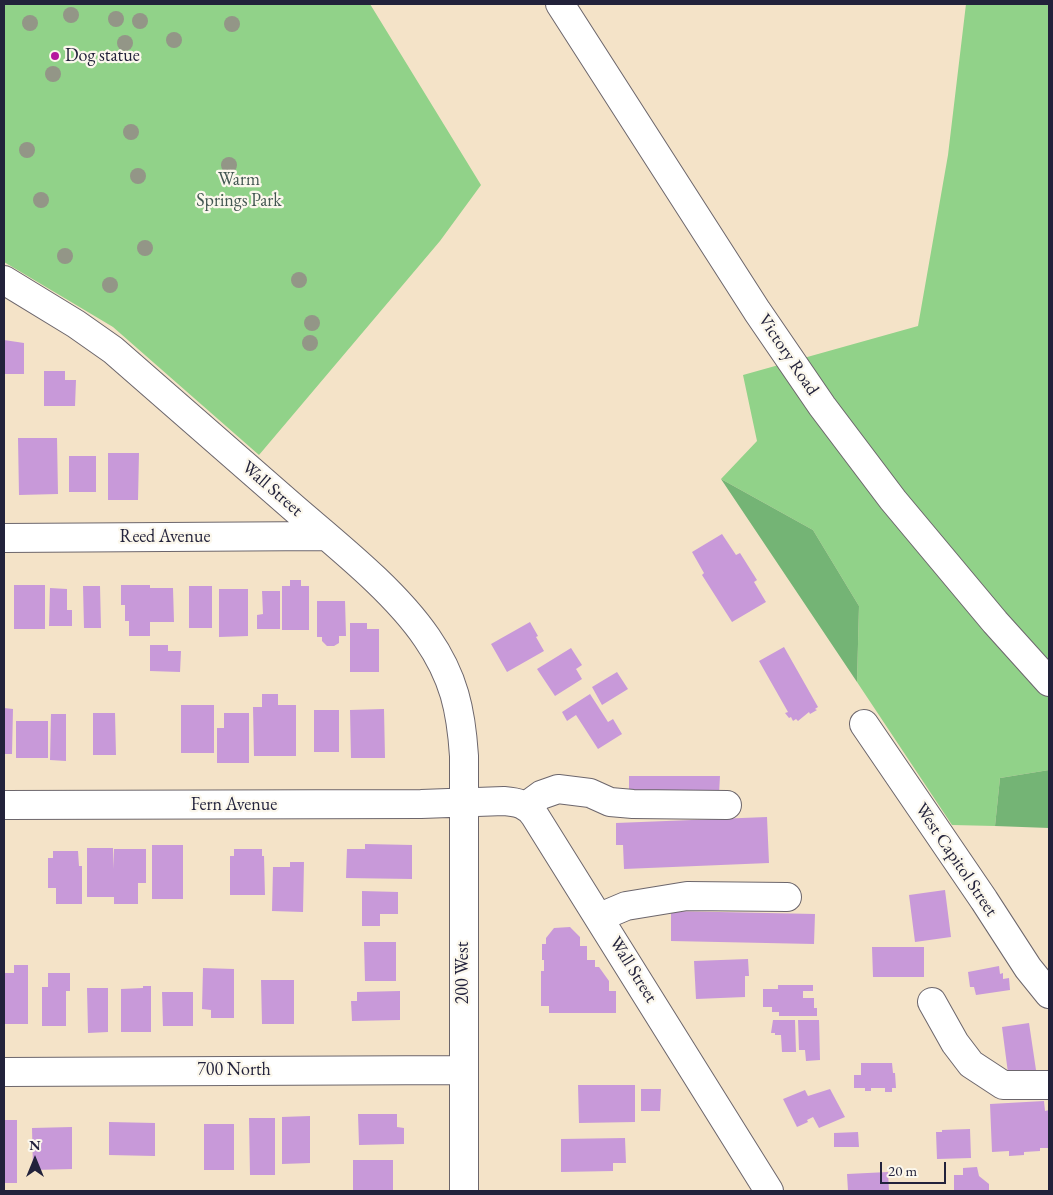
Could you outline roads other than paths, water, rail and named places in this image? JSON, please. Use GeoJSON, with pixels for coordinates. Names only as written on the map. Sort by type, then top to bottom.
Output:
{"type":"FeatureCollection","features":[{"type":"Feature","properties":{"kind":"street","name":"Victory Road"},"geometry":{"type":"LineString","coordinates":[[560,4],[757,311],[822,406],[893,500],[995,622],[1049,682]]}},
{"type":"Feature","properties":{"kind":"street","name":"Wall Street"},"geometry":{"type":"LineString","coordinates":[[4,280],[76,324],[112,350],[388,592],[428,638],[446,671],[457,698],[462,724],[464,756]]}},
{"type":"Feature","properties":{"kind":"street","name":"Reed Avenue"},"geometry":{"type":"LineString","coordinates":[[4,538],[326,536]]}},
{"type":"Feature","properties":{"kind":"street","name":"West Capitol Street"},"geometry":{"type":"LineString","coordinates":[[864,724],[1028,968],[1049,994]]}},
{"type":"Feature","properties":{"kind":"street","name":"200 West"},"geometry":{"type":"LineString","coordinates":[[464,756],[464,1191]]}},
{"type":"Feature","properties":{"kind":"street"},"geometry":{"type":"LineString","coordinates":[[463,803],[504,801],[526,806],[540,795],[558,789],[590,793],[610,802],[727,805]]}},
{"type":"Feature","properties":{"kind":"street","name":"Fern Avenue"},"geometry":{"type":"LineString","coordinates":[[4,805],[463,803]]}},
{"type":"Feature","properties":{"kind":"street","name":"Wall Street"},"geometry":{"type":"LineString","coordinates":[[526,806],[535,816],[600,917],[769,1191]]}},
{"type":"Feature","properties":{"kind":"street"},"geometry":{"type":"LineString","coordinates":[[600,917],[626,906],[687,896],[787,897]]}},
{"type":"Feature","properties":{"kind":"street"},"geometry":{"type":"LineString","coordinates":[[932,1002],[955,1043],[971,1064],[1003,1085],[1049,1085]]}},
{"type":"Feature","properties":{"kind":"street","name":"700 North"},"geometry":{"type":"LineString","coordinates":[[4,1072],[463,1070]]}},
{"type":"Feature","properties":{"kind":"place","name":"Dog statue"},"geometry":{"type":"Point","coordinates":[55,56]}},
{"type":"Feature","properties":{"kind":"park label","name":"Warm Springs Park"},"geometry":{"type":"Point","coordinates":[239,190]}}]}
